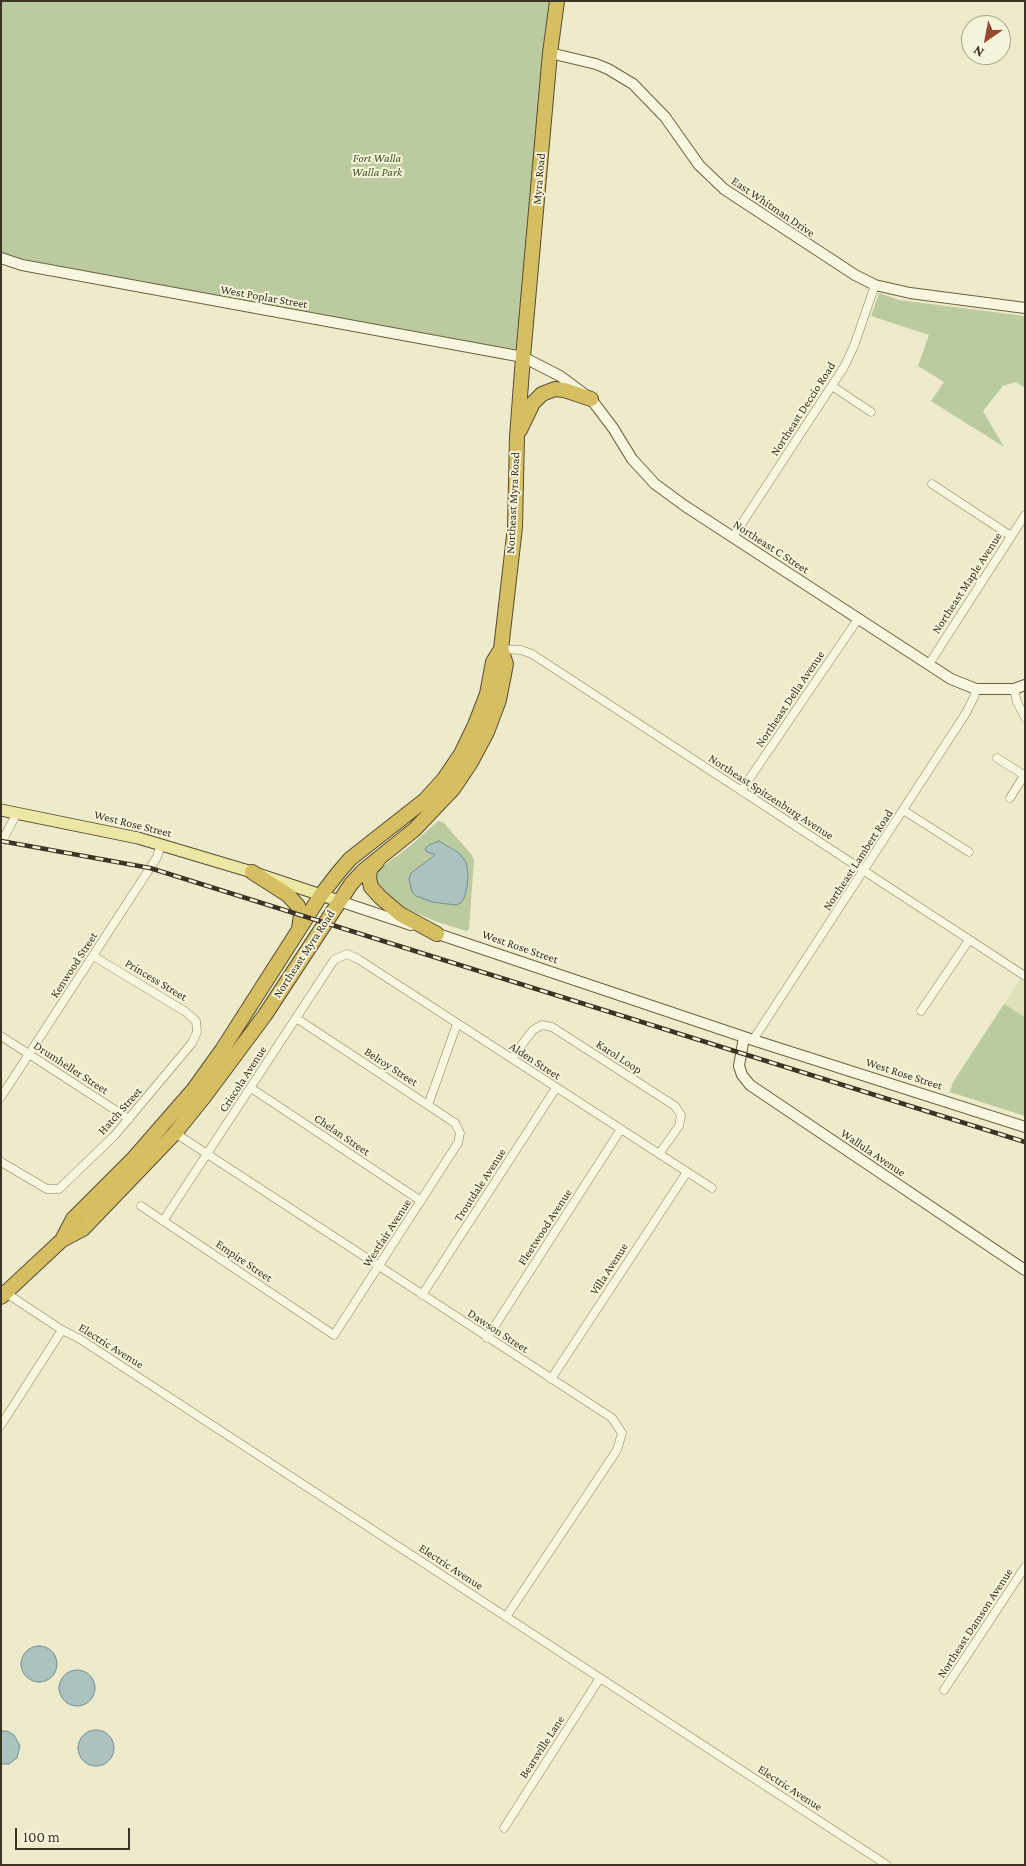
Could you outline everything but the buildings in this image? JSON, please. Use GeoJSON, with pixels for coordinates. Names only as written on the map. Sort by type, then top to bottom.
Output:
{"type":"FeatureCollection","features":[{"type":"Feature","properties":{"kind":"highway","name":"Myra Road"},"geometry":{"type":"LineString","coordinates":[[523,358],[550,53],[557,1]]}},
{"type":"Feature","properties":{"kind":"highway","name":"Northeast Myra Road"},"geometry":{"type":"LineString","coordinates":[[3,1293],[62,1240],[83,1229],[175,1133],[265,1015],[339,901],[363,871],[434,811],[453,789],[472,762],[500,700],[506,664],[501,649],[514,527],[517,437],[523,358]]}},
{"type":"Feature","properties":{"kind":"highway"},"geometry":{"type":"LineString","coordinates":[[517,437],[533,403],[542,394],[555,389],[591,399]]}},
{"type":"Feature","properties":{"kind":"highway","name":"Northeast Myra Road"},"geometry":{"type":"LineString","coordinates":[[62,1240],[73,1219],[133,1160],[194,1089],[222,1050],[321,895],[350,859],[426,800],[444,779],[461,754],[475,726],[487,694],[493,662],[501,649]]}},
{"type":"Feature","properties":{"kind":"highway"},"geometry":{"type":"LineString","coordinates":[[385,853],[370,870],[371,887],[400,914],[437,934]]}},
{"type":"Feature","properties":{"kind":"highway"},"geometry":{"type":"LineString","coordinates":[[252,872],[288,895],[298,906],[301,915],[299,930]]}},
{"type":"Feature","properties":{"kind":"main road","name":"East Whitman Drive"},"geometry":{"type":"LineString","coordinates":[[550,53],[596,64],[633,84],[665,117],[699,165],[724,190],[821,254],[875,285],[910,294],[1025,308]]}},
{"type":"Feature","properties":{"kind":"main road","name":"West Poplar Street"},"geometry":{"type":"LineString","coordinates":[[1,258],[22,265],[523,358]]}},
{"type":"Feature","properties":{"kind":"main road","name":"Northeast C Street"},"geometry":{"type":"LineString","coordinates":[[523,358],[560,376],[591,399],[613,428],[632,459],[655,484],[733,538],[951,679],[976,689],[1014,689],[1025,685]]}},
{"type":"Feature","properties":{"kind":"main road","name":"West Rose Street"},"geometry":{"type":"LineString","coordinates":[[1,810],[114,832],[161,844],[252,872],[749,1039],[1025,1127]]}},
{"type":"Feature","properties":{"kind":"main road","name":"Wallula Avenue"},"geometry":{"type":"LineString","coordinates":[[749,1039],[739,1066],[742,1075],[750,1085],[1025,1270]]}},
{"type":"Feature","properties":{"kind":"street","name":"Northeast Deccio Road"},"geometry":{"type":"LineString","coordinates":[[733,538],[832,386],[854,346],[875,285]]}},
{"type":"Feature","properties":{"kind":"street"},"geometry":{"type":"LineString","coordinates":[[832,386],[871,412]]}},
{"type":"Feature","properties":{"kind":"street"},"geometry":{"type":"LineString","coordinates":[[932,484],[1011,536]]}},
{"type":"Feature","properties":{"kind":"street","name":"Northeast Maple Avenue"},"geometry":{"type":"LineString","coordinates":[[929,664],[1025,515]]}},
{"type":"Feature","properties":{"kind":"street","name":"Northeast Della Avenue"},"geometry":{"type":"LineString","coordinates":[[741,791],[858,619]]}},
{"type":"Feature","properties":{"kind":"street","name":"Northeast Spitzenburg Avenue"},"geometry":{"type":"LineString","coordinates":[[501,649],[521,650],[532,654],[1025,976]]}},
{"type":"Feature","properties":{"kind":"street","name":"Northeast Lambert Road"},"geometry":{"type":"LineString","coordinates":[[749,1039],[865,870],[966,713],[976,689]]}},
{"type":"Feature","properties":{"kind":"street"},"geometry":{"type":"LineString","coordinates":[[1014,689],[1017,702],[1025,717]]}},
{"type":"Feature","properties":{"kind":"street"},"geometry":{"type":"LineString","coordinates":[[997,758],[1024,775],[1010,798]]}},
{"type":"Feature","properties":{"kind":"street"},"geometry":{"type":"LineString","coordinates":[[903,810],[968,852]]}},
{"type":"Feature","properties":{"kind":"street"},"geometry":{"type":"LineString","coordinates":[[1,842],[17,813]]}},
{"type":"Feature","properties":{"kind":"street","name":"Kenwood Street"},"geometry":{"type":"LineString","coordinates":[[1,1097],[157,857],[161,844]]}},
{"type":"Feature","properties":{"kind":"street"},"geometry":{"type":"LineString","coordinates":[[921,1011],[969,940]]}},
{"type":"Feature","properties":{"kind":"street","name":"Criscola Avenue"},"geometry":{"type":"LineString","coordinates":[[163,1221],[334,960],[347,954]]}},
{"type":"Feature","properties":{"kind":"street","name":"Alden Street"},"geometry":{"type":"LineString","coordinates":[[347,954],[358,959],[712,1188]]}},
{"type":"Feature","properties":{"kind":"street","name":"Princess Street"},"geometry":{"type":"LineString","coordinates":[[93,956],[186,1012],[196,1021],[197,1032]]}},
{"type":"Feature","properties":{"kind":"street","name":"Belroy Street"},"geometry":{"type":"LineString","coordinates":[[296,1018],[455,1123],[460,1133],[458,1143]]}},
{"type":"Feature","properties":{"kind":"street"},"geometry":{"type":"LineString","coordinates":[[428,1105],[457,1024]]}},
{"type":"Feature","properties":{"kind":"street","name":"Karol Loop"},"geometry":{"type":"LineString","coordinates":[[512,1058],[533,1030],[542,1025],[552,1027],[675,1106],[681,1115],[679,1126],[659,1154]]}},
{"type":"Feature","properties":{"kind":"street","name":"Hatch Street"},"geometry":{"type":"LineString","coordinates":[[1,1162],[48,1190],[59,1189],[129,1119],[192,1043],[197,1032]]}},
{"type":"Feature","properties":{"kind":"street","name":"Drumheller Street"},"geometry":{"type":"LineString","coordinates":[[1,1036],[129,1119]]}},
{"type":"Feature","properties":{"kind":"street","name":"Chelan Street"},"geometry":{"type":"LineString","coordinates":[[251,1088],[421,1201]]}},
{"type":"Feature","properties":{"kind":"street","name":"Troutdale Avenue"},"geometry":{"type":"LineString","coordinates":[[422,1295],[556,1088]]}},
{"type":"Feature","properties":{"kind":"street","name":"Fleetwood Avenue"},"geometry":{"type":"LineString","coordinates":[[487,1338],[621,1129]]}},
{"type":"Feature","properties":{"kind":"street","name":"Dawson Street"},"geometry":{"type":"LineString","coordinates":[[175,1133],[612,1418],[622,1433],[617,1450],[506,1617]]}},
{"type":"Feature","properties":{"kind":"street","name":"Westfair Avenue"},"geometry":{"type":"LineString","coordinates":[[334,1334],[458,1143]]}},
{"type":"Feature","properties":{"kind":"street","name":"Villa Avenue"},"geometry":{"type":"LineString","coordinates":[[551,1379],[687,1172]]}},
{"type":"Feature","properties":{"kind":"street","name":"Empire Street"},"geometry":{"type":"LineString","coordinates":[[141,1206],[334,1334]]}},
{"type":"Feature","properties":{"kind":"street","name":"Electric Avenue"},"geometry":{"type":"LineString","coordinates":[[3,1293],[62,1330],[80,1339],[888,1865]]}},
{"type":"Feature","properties":{"kind":"street"},"geometry":{"type":"LineString","coordinates":[[1,1425],[62,1330]]}},
{"type":"Feature","properties":{"kind":"street","name":"Northeast Damson Avenue"},"geometry":{"type":"LineString","coordinates":[[944,1690],[1025,1568]]}},
{"type":"Feature","properties":{"kind":"street","name":"Bearsville Lane"},"geometry":{"type":"LineString","coordinates":[[504,1828],[600,1678]]}},
{"type":"Feature","properties":{"kind":"green space","name":"Fort Walla Walla Park"},"geometry":{"type":"Polygon","coordinates":[[[1,1],[557,1],[523,357],[1,258],[1,1]]]}},
{"type":"Feature","properties":{"kind":"green space"},"geometry":{"type":"Polygon","coordinates":[[[879,293],[899,300],[1025,316],[1025,388],[1016,382],[1003,386],[983,411],[1004,447],[931,401],[944,382],[918,366],[929,335],[871,316],[879,293]]]}},
{"type":"Feature","properties":{"kind":"green space"},"geometry":{"type":"Polygon","coordinates":[[[438,821],[444,823],[474,860],[469,929],[467,931],[440,923],[404,908],[378,888],[376,881],[378,872],[382,867],[410,846],[438,821]]]}},
{"type":"Feature","properties":{"kind":"green space"},"geometry":{"type":"Polygon","coordinates":[[[1020,979],[1025,982],[1025,1017],[1004,1004],[1020,979]]]}},
{"type":"Feature","properties":{"kind":"green space"},"geometry":{"type":"Polygon","coordinates":[[[1004,1004],[1025,1017],[1025,1116],[950,1092],[953,1082],[1004,1004]]]}},
{"type":"Feature","properties":{"kind":"water"},"geometry":{"type":"Polygon","coordinates":[[[439,841],[459,853],[466,862],[468,874],[467,887],[461,903],[456,905],[432,902],[416,896],[412,892],[409,879],[411,873],[434,856],[434,854],[427,852],[425,848],[439,841]]]}},
{"type":"Feature","properties":{"kind":"water"},"geometry":{"type":"Polygon","coordinates":[[[39,1646],[46,1647],[52,1651],[56,1657],[56,1671],[52,1677],[46,1681],[39,1682],[32,1681],[26,1677],[22,1671],[21,1664],[22,1657],[26,1651],[32,1647],[39,1646]]]}},
{"type":"Feature","properties":{"kind":"water"},"geometry":{"type":"Polygon","coordinates":[[[77,1670],[84,1671],[90,1675],[94,1681],[94,1695],[90,1701],[84,1705],[77,1706],[70,1705],[64,1701],[60,1695],[59,1688],[60,1681],[64,1675],[70,1671],[77,1670]]]}},
{"type":"Feature","properties":{"kind":"water"},"geometry":{"type":"Polygon","coordinates":[[[96,1730],[103,1731],[109,1735],[113,1741],[113,1755],[109,1761],[103,1765],[96,1766],[89,1765],[83,1761],[79,1755],[78,1748],[79,1741],[83,1735],[89,1731],[96,1730]]]}},
{"type":"Feature","properties":{"kind":"water"},"geometry":{"type":"Polygon","coordinates":[[[1,1731],[7,1731],[14,1735],[20,1746],[17,1758],[9,1764],[1,1764],[1,1731]]]}},
{"type":"Feature","properties":{"kind":"railway"},"geometry":{"type":"LineString","coordinates":[[1,841],[150,868],[1025,1142]]}}]}
